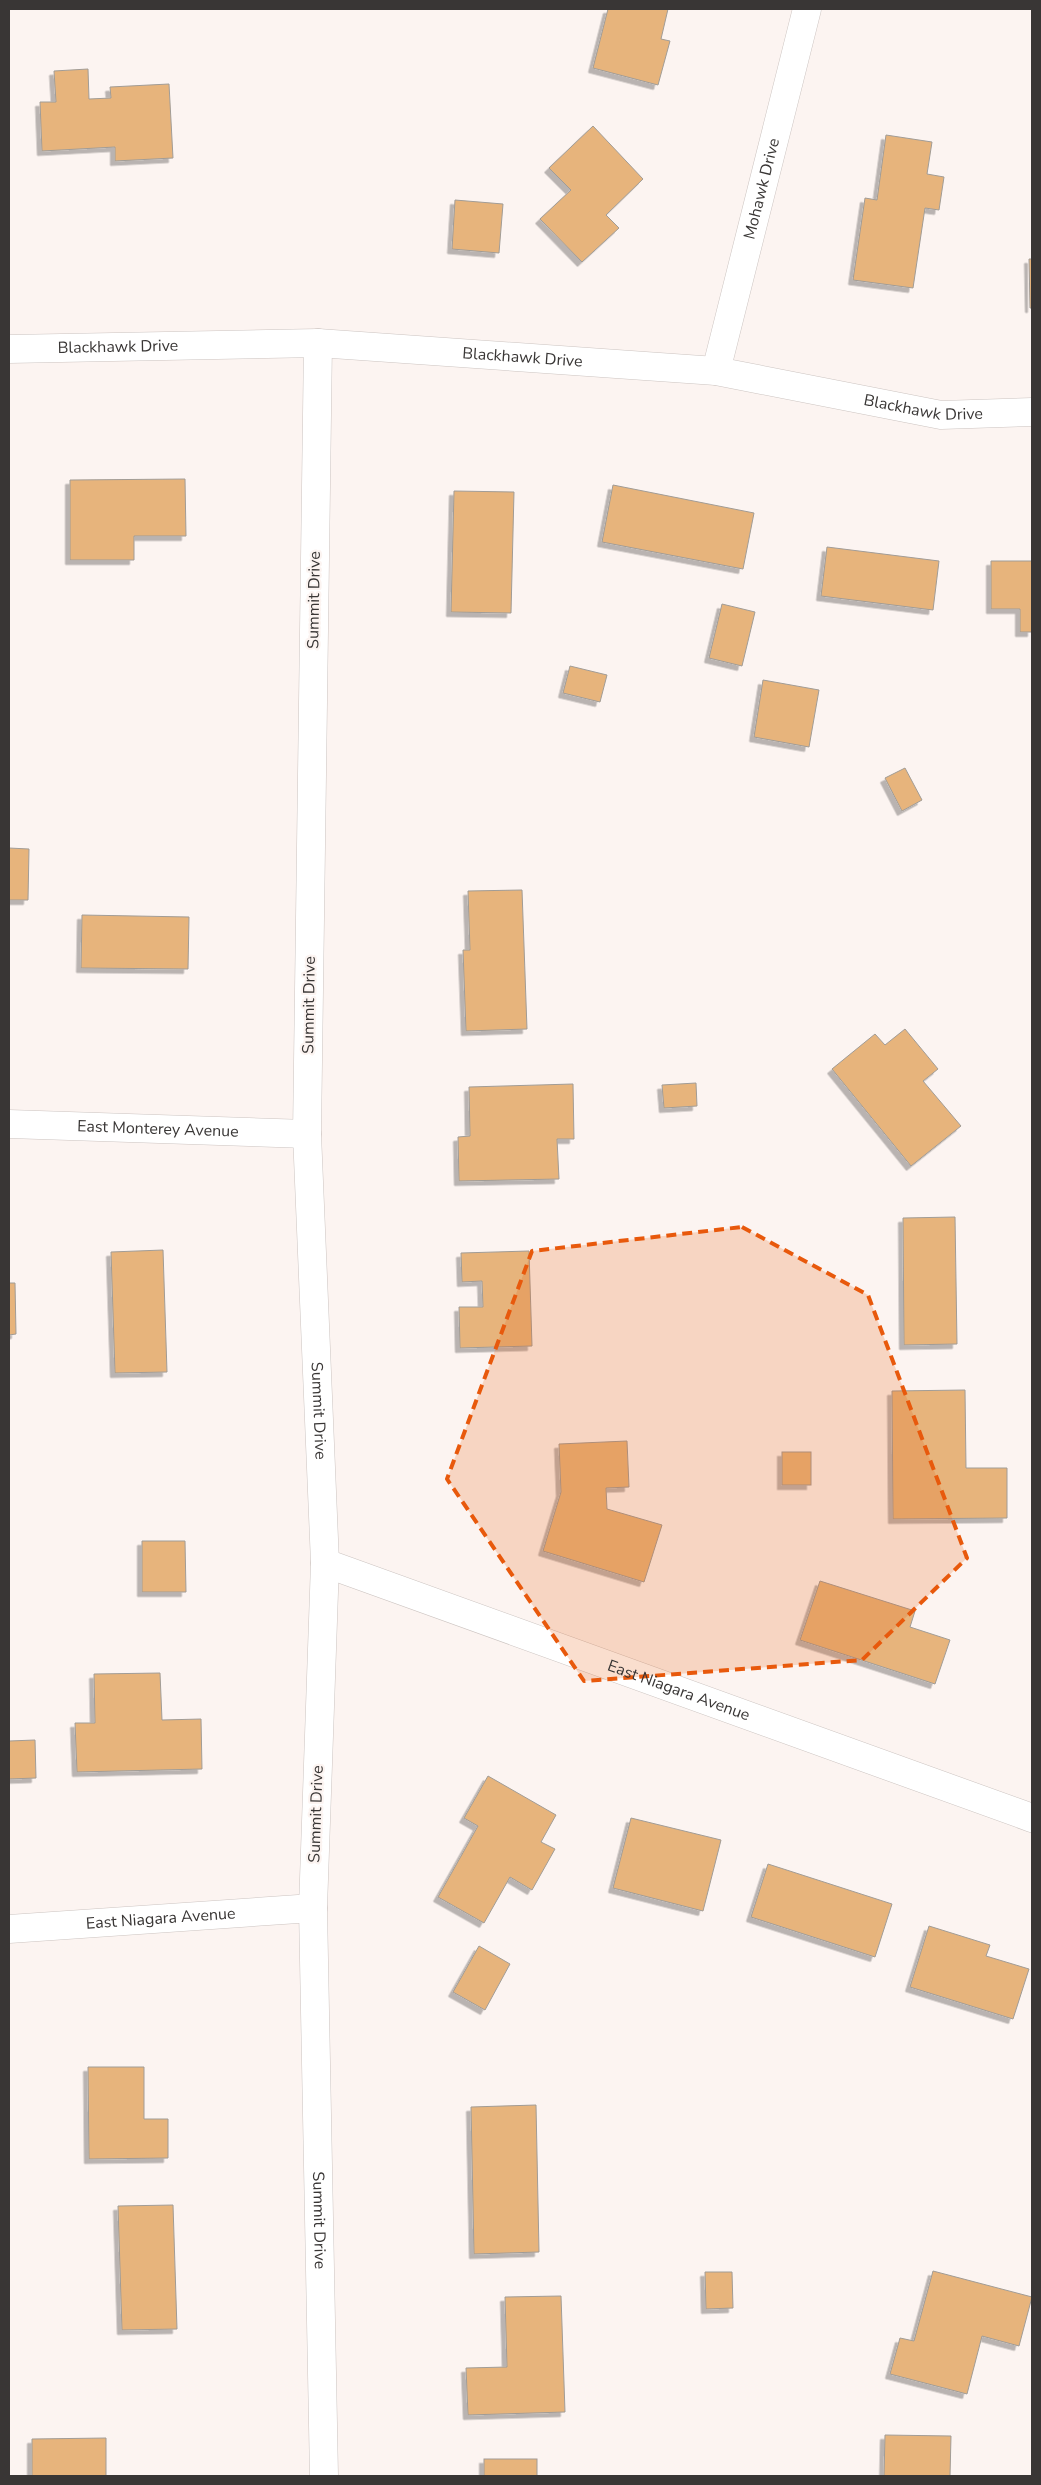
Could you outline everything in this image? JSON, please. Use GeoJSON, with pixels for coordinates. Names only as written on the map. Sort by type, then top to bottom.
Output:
{"type":"FeatureCollection","features":[{"type":"Feature","properties":{"kind":"street","name":"Mohawk Drive"},"geometry":{"type":"LineString","coordinates":[[716,370],[807,9]]}},
{"type":"Feature","properties":{"kind":"street","name":"Blackhawk Drive"},"geometry":{"type":"LineString","coordinates":[[9,349],[318,343],[716,370],[941,415],[1032,412]]}},
{"type":"Feature","properties":{"kind":"street","name":"Summit Drive"},"geometry":{"type":"LineString","coordinates":[[318,343],[307,1134],[326,1563],[313,1908],[324,2476]]}},
{"type":"Feature","properties":{"kind":"street","name":"East Monterey Avenue"},"geometry":{"type":"LineString","coordinates":[[9,1124],[307,1134]]}},
{"type":"Feature","properties":{"kind":"street","name":"East Niagara Avenue"},"geometry":{"type":"LineString","coordinates":[[326,1563],[1032,1818]]}},
{"type":"Feature","properties":{"kind":"street","name":"East Niagara Avenue"},"geometry":{"type":"LineString","coordinates":[[9,1929],[313,1908]]}},
{"type":"Feature","properties":{"kind":"highlighted area"},"geometry":{"type":"Polygon","coordinates":[[[742,1227],[868,1295],[967,1558],[862,1660],[584,1681],[447,1479],[532,1251],[742,1227]]]}},
{"type":"Feature","properties":{"kind":"building"},"geometry":{"type":"Polygon","coordinates":[[[608,9],[668,9],[661,39],[670,41],[658,85],[593,68],[608,9]]]}},
{"type":"Feature","properties":{"kind":"building"},"geometry":{"type":"Polygon","coordinates":[[[88,69],[89,99],[111,98],[110,87],[169,84],[173,158],[115,161],[115,147],[42,151],[40,102],[56,102],[54,71],[88,69]]]}},
{"type":"Feature","properties":{"kind":"building"},"geometry":{"type":"Polygon","coordinates":[[[593,126],[643,179],[606,215],[619,228],[582,262],[540,219],[571,190],[549,168],[593,126]]]}},
{"type":"Feature","properties":{"kind":"building"},"geometry":{"type":"Polygon","coordinates":[[[886,135],[932,142],[927,174],[944,177],[939,210],[925,208],[913,288],[853,280],[865,198],[877,200],[886,135]]]}},
{"type":"Feature","properties":{"kind":"building"},"geometry":{"type":"Polygon","coordinates":[[[455,200],[503,204],[499,253],[452,249],[455,200]]]}},
{"type":"Feature","properties":{"kind":"building"},"geometry":{"type":"Polygon","coordinates":[[[1029,259],[1032,259],[1032,308],[1030,308],[1029,259]]]}},
{"type":"Feature","properties":{"kind":"building"},"geometry":{"type":"Polygon","coordinates":[[[185,479],[186,536],[134,536],[134,560],[70,560],[70,480],[185,479]]]}},
{"type":"Feature","properties":{"kind":"building"},"geometry":{"type":"Polygon","coordinates":[[[613,485],[754,513],[743,569],[602,542],[613,485]]]}},
{"type":"Feature","properties":{"kind":"building"},"geometry":{"type":"Polygon","coordinates":[[[454,491],[514,492],[511,613],[451,612],[454,491]]]}},
{"type":"Feature","properties":{"kind":"building"},"geometry":{"type":"Polygon","coordinates":[[[827,547],[939,561],[933,610],[821,596],[827,547]]]}},
{"type":"Feature","properties":{"kind":"building"},"geometry":{"type":"Polygon","coordinates":[[[991,561],[1032,561],[1032,632],[1020,632],[1020,609],[991,609],[991,561]]]}},
{"type":"Feature","properties":{"kind":"building"},"geometry":{"type":"Polygon","coordinates":[[[722,604],[755,612],[742,666],[709,658],[722,604]]]}},
{"type":"Feature","properties":{"kind":"building"},"geometry":{"type":"Polygon","coordinates":[[[570,666],[607,675],[600,702],[563,693],[570,666]]]}},
{"type":"Feature","properties":{"kind":"building"},"geometry":{"type":"Polygon","coordinates":[[[763,680],[819,690],[809,747],[754,737],[763,680]]]}},
{"type":"Feature","properties":{"kind":"building"},"geometry":{"type":"Polygon","coordinates":[[[905,768],[922,800],[902,811],[885,778],[905,768]]]}},
{"type":"Feature","properties":{"kind":"building"},"geometry":{"type":"Polygon","coordinates":[[[9,848],[29,849],[28,900],[9,900],[9,848]]]}},
{"type":"Feature","properties":{"kind":"building"},"geometry":{"type":"Polygon","coordinates":[[[522,890],[527,1029],[466,1031],[463,950],[470,950],[468,891],[522,890]]]}},
{"type":"Feature","properties":{"kind":"building"},"geometry":{"type":"Polygon","coordinates":[[[82,915],[189,917],[188,969],[81,968],[82,915]]]}},
{"type":"Feature","properties":{"kind":"building"},"geometry":{"type":"Polygon","coordinates":[[[905,1029],[938,1069],[923,1081],[961,1126],[911,1166],[832,1069],[875,1034],[885,1045],[905,1029]]]}},
{"type":"Feature","properties":{"kind":"building"},"geometry":{"type":"Polygon","coordinates":[[[696,1083],[697,1106],[664,1108],[662,1085],[696,1083]]]}},
{"type":"Feature","properties":{"kind":"building"},"geometry":{"type":"Polygon","coordinates":[[[573,1084],[574,1139],[557,1139],[559,1179],[459,1181],[458,1137],[470,1136],[469,1087],[573,1084]]]}},
{"type":"Feature","properties":{"kind":"building"},"geometry":{"type":"Polygon","coordinates":[[[955,1217],[957,1344],[904,1345],[903,1218],[955,1217]]]}},
{"type":"Feature","properties":{"kind":"building"},"geometry":{"type":"Polygon","coordinates":[[[163,1250],[167,1372],[115,1373],[111,1252],[163,1250]]]}},
{"type":"Feature","properties":{"kind":"building"},"geometry":{"type":"Polygon","coordinates":[[[529,1251],[532,1346],[460,1348],[459,1307],[483,1307],[482,1281],[462,1282],[461,1253],[529,1251]]]}},
{"type":"Feature","properties":{"kind":"building"},"geometry":{"type":"Polygon","coordinates":[[[9,1283],[15,1283],[16,1334],[9,1335],[9,1283]]]}},
{"type":"Feature","properties":{"kind":"building"},"geometry":{"type":"Polygon","coordinates":[[[965,1390],[966,1468],[1007,1468],[1007,1518],[893,1519],[892,1391],[965,1390]]]}},
{"type":"Feature","properties":{"kind":"building"},"geometry":{"type":"Polygon","coordinates":[[[627,1441],[629,1487],[606,1488],[607,1509],[662,1525],[644,1582],[543,1551],[561,1492],[559,1444],[627,1441]]]}},
{"type":"Feature","properties":{"kind":"building"},"geometry":{"type":"Polygon","coordinates":[[[782,1452],[811,1452],[811,1485],[782,1485],[782,1452]]]}},
{"type":"Feature","properties":{"kind":"building"},"geometry":{"type":"Polygon","coordinates":[[[142,1541],[185,1541],[186,1592],[142,1592],[142,1541]]]}},
{"type":"Feature","properties":{"kind":"building"},"geometry":{"type":"Polygon","coordinates":[[[820,1581],[915,1611],[910,1627],[950,1640],[935,1684],[800,1640],[820,1581]]]}},
{"type":"Feature","properties":{"kind":"building"},"geometry":{"type":"Polygon","coordinates":[[[160,1673],[162,1720],[201,1719],[202,1769],[77,1772],[75,1723],[95,1723],[94,1674],[160,1673]]]}},
{"type":"Feature","properties":{"kind":"building"},"geometry":{"type":"Polygon","coordinates":[[[35,1740],[36,1778],[9,1779],[9,1741],[35,1740]]]}},
{"type":"Feature","properties":{"kind":"building"},"geometry":{"type":"Polygon","coordinates":[[[488,1776],[556,1815],[541,1842],[555,1849],[532,1890],[510,1877],[484,1923],[438,1897],[478,1826],[464,1818],[488,1776]]]}},
{"type":"Feature","properties":{"kind":"building"},"geometry":{"type":"Polygon","coordinates":[[[631,1818],[721,1840],[703,1911],[613,1888],[631,1818]]]}},
{"type":"Feature","properties":{"kind":"building"},"geometry":{"type":"Polygon","coordinates":[[[768,1864],[892,1904],[875,1957],[751,1917],[768,1864]]]}},
{"type":"Feature","properties":{"kind":"building"},"geometry":{"type":"Polygon","coordinates":[[[929,1926],[990,1945],[986,1956],[1029,1969],[1013,2019],[910,1987],[929,1926]]]}},
{"type":"Feature","properties":{"kind":"building"},"geometry":{"type":"Polygon","coordinates":[[[479,1946],[510,1964],[485,2010],[453,1992],[479,1946]]]}},
{"type":"Feature","properties":{"kind":"building"},"geometry":{"type":"Polygon","coordinates":[[[88,2067],[144,2067],[144,2119],[168,2119],[168,2158],[89,2159],[88,2067]]]}},
{"type":"Feature","properties":{"kind":"building"},"geometry":{"type":"Polygon","coordinates":[[[536,2105],[539,2252],[474,2254],[471,2107],[536,2105]]]}},
{"type":"Feature","properties":{"kind":"building"},"geometry":{"type":"Polygon","coordinates":[[[173,2205],[177,2329],[122,2330],[118,2206],[173,2205]]]}},
{"type":"Feature","properties":{"kind":"building"},"geometry":{"type":"Polygon","coordinates":[[[933,2271],[1032,2297],[1019,2346],[982,2336],[967,2394],[890,2374],[900,2338],[914,2341],[933,2271]]]}},
{"type":"Feature","properties":{"kind":"building"},"geometry":{"type":"Polygon","coordinates":[[[705,2272],[732,2272],[733,2308],[706,2309],[705,2272]]]}},
{"type":"Feature","properties":{"kind":"building"},"geometry":{"type":"Polygon","coordinates":[[[561,2296],[565,2412],[468,2415],[466,2368],[507,2367],[505,2297],[561,2296]]]}},
{"type":"Feature","properties":{"kind":"building"},"geometry":{"type":"Polygon","coordinates":[[[885,2435],[951,2436],[950,2476],[884,2476],[885,2435]]]}},
{"type":"Feature","properties":{"kind":"building"},"geometry":{"type":"Polygon","coordinates":[[[106,2438],[106,2476],[32,2476],[32,2439],[106,2438]]]}},
{"type":"Feature","properties":{"kind":"building"},"geometry":{"type":"Polygon","coordinates":[[[484,2459],[537,2459],[537,2476],[484,2476],[484,2459]]]}}]}
